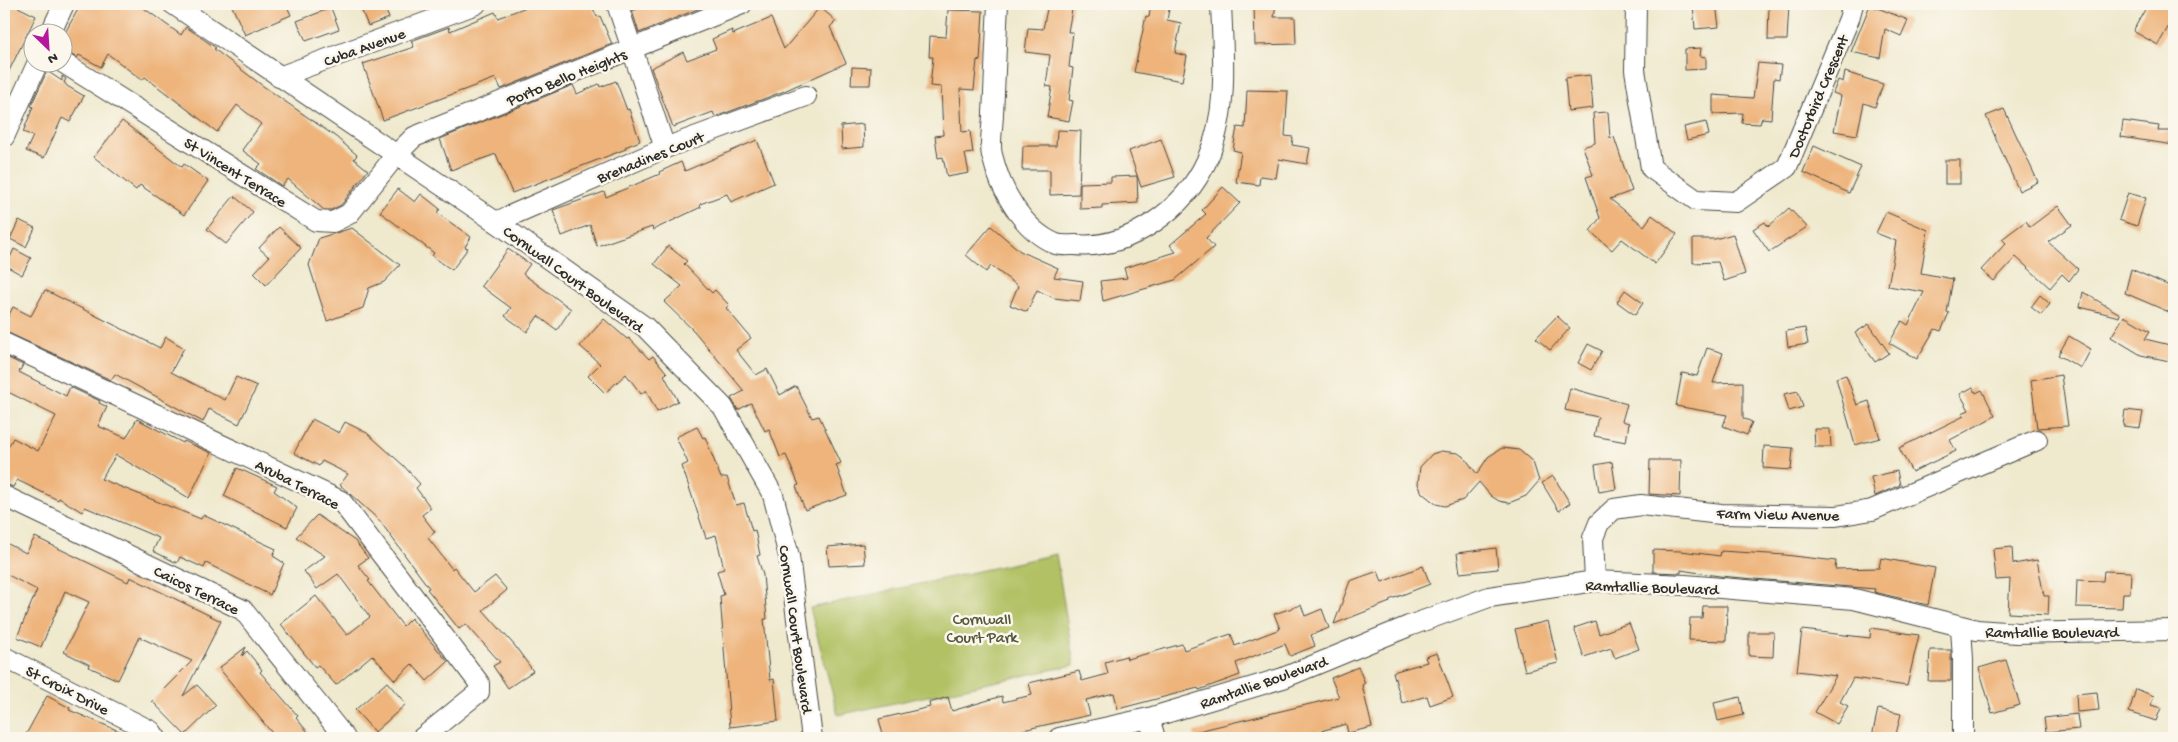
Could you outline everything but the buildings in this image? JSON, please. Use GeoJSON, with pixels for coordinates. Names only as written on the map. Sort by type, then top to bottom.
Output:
{"type":"FeatureCollection","features":[{"type":"Feature","properties":{"kind":"street"},"geometry":{"type":"LineString","coordinates":[[56,22],[64,4]]}},
{"type":"Feature","properties":{"kind":"street","name":"Cuba Avenue"},"geometry":{"type":"LineString","coordinates":[[279,77],[476,4]]}},
{"type":"Feature","properties":{"kind":"street"},"geometry":{"type":"LineString","coordinates":[[618,4],[665,148]]}},
{"type":"Feature","properties":{"kind":"street","name":"Porto Bello Heights"},"geometry":{"type":"LineString","coordinates":[[396,155],[414,137],[742,4]]}},
{"type":"Feature","properties":{"kind":"street"},"geometry":{"type":"LineString","coordinates":[[998,4],[991,154],[1006,193],[1030,227],[1057,244],[1090,247],[1127,237],[1161,218],[1187,192],[1207,161],[1219,124],[1224,84],[1221,4]]}},
{"type":"Feature","properties":{"kind":"street","name":"Doctorbird Crescent"},"geometry":{"type":"LineString","coordinates":[[1636,4],[1635,70],[1651,168],[1696,200],[1736,202],[1787,167],[1850,19],[1853,4]]}},
{"type":"Feature","properties":{"kind":"street","name":"Cornwall Court Boulevard"},"geometry":{"type":"LineString","coordinates":[[181,5],[279,77],[496,222],[645,327],[723,408],[773,495],[789,556],[812,738]]}},
{"type":"Feature","properties":{"kind":"street","name":"St Vincent Terrace"},"geometry":{"type":"LineString","coordinates":[[72,68],[316,221],[333,222],[350,214],[396,155]]}},
{"type":"Feature","properties":{"kind":"street"},"geometry":{"type":"LineString","coordinates":[[4,137],[33,72]]}},
{"type":"Feature","properties":{"kind":"street","name":"Brenadines Court"},"geometry":{"type":"LineString","coordinates":[[496,222],[665,148],[806,96]]}},
{"type":"Feature","properties":{"kind":"street","name":"Aruba Terrace"},"geometry":{"type":"LineString","coordinates":[[4,343],[341,501],[479,684],[478,692],[422,738]]}},
{"type":"Feature","properties":{"kind":"street","name":"Farm View Avenue"},"geometry":{"type":"LineString","coordinates":[[1595,581],[1593,538],[1599,523],[1614,509],[1641,505],[1721,514],[1836,516],[1872,510],[2037,440]]}},
{"type":"Feature","properties":{"kind":"street","name":"Caicos Terrace"},"geometry":{"type":"LineString","coordinates":[[4,496],[243,610],[345,738]]}},
{"type":"Feature","properties":{"kind":"street","name":"Ramtallie Boulevard"},"geometry":{"type":"LineString","coordinates":[[1059,738],[1149,718],[1283,678],[1409,626],[1489,597],[1595,581],[1685,585],[1854,599],[1961,628],[2017,633],[2174,630]]}},
{"type":"Feature","properties":{"kind":"street"},"geometry":{"type":"LineString","coordinates":[[1961,628],[1963,738]]}},
{"type":"Feature","properties":{"kind":"street","name":"St Croix Drive"},"geometry":{"type":"LineString","coordinates":[[4,657],[151,731],[156,738]]}},
{"type":"Feature","properties":{"kind":"street"},"geometry":{"type":"LineString","coordinates":[[1149,718],[1155,738]]}},
{"type":"Feature","properties":{"kind":"green space","name":"Cornwall Court Park"},"geometry":{"type":"Polygon","coordinates":[[[1056,554],[1074,665],[838,715],[810,608],[1056,554]]]}}]}
